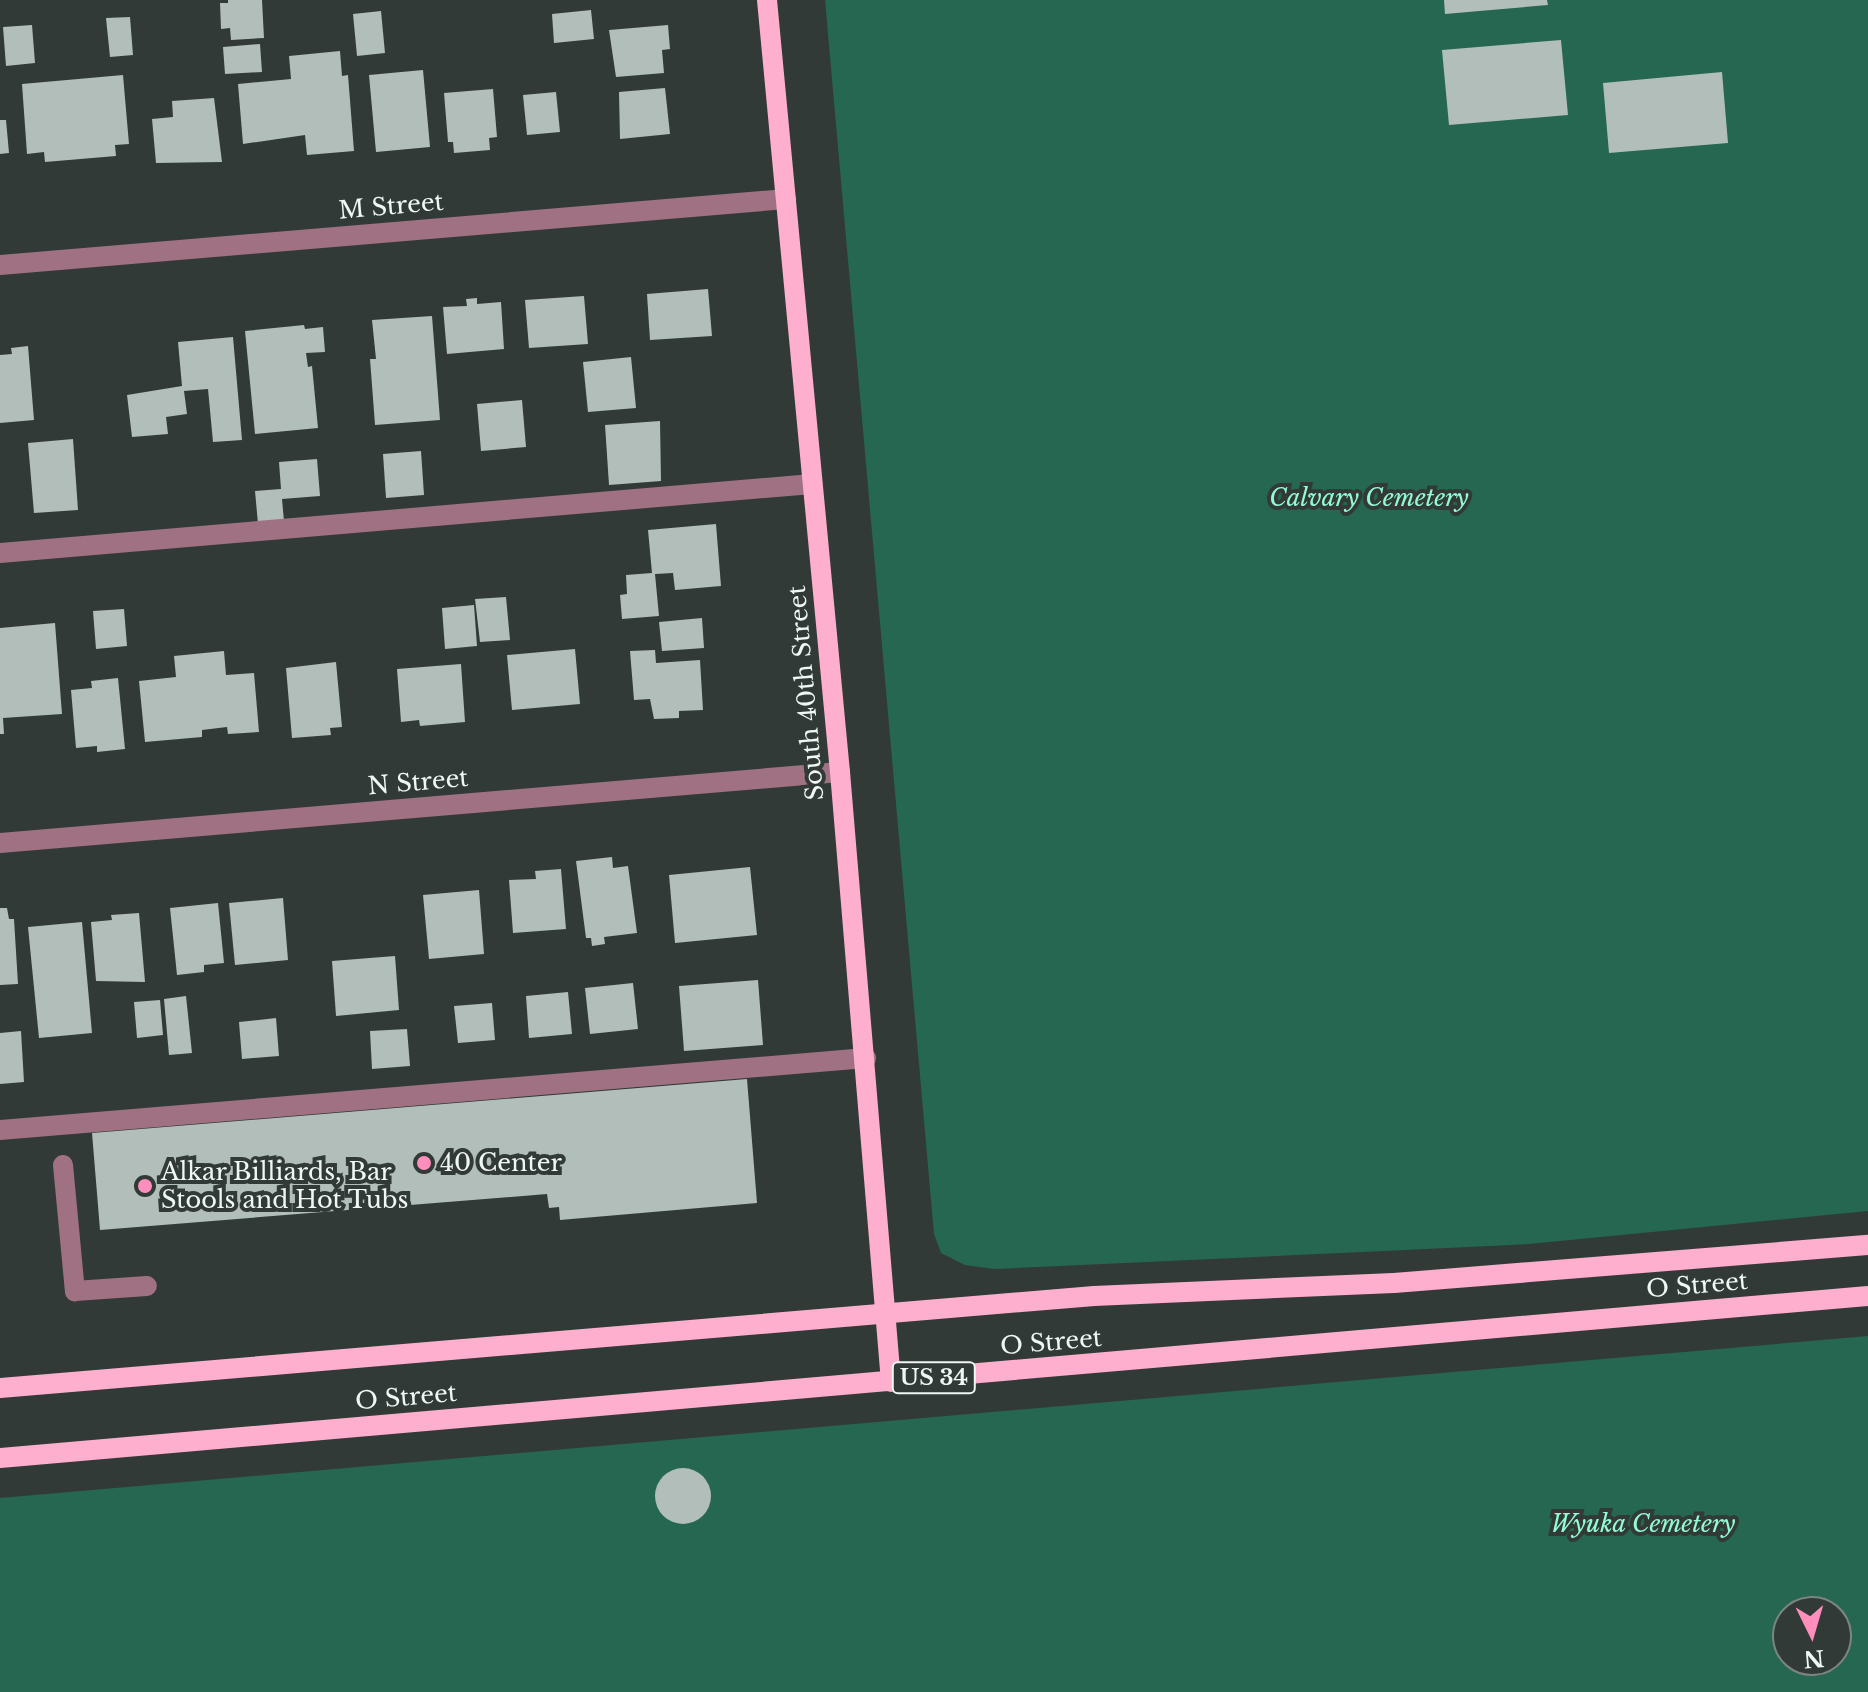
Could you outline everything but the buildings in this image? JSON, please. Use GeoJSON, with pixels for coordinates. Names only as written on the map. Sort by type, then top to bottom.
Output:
{"type":"FeatureCollection","features":[{"type":"Feature","properties":{"kind":"main road","name":"South 40th Street"},"geometry":{"type":"LineString","coordinates":[[767,0],[866,1058],[891,1382]]}},
{"type":"Feature","properties":{"kind":"main road","name":"O Street"},"geometry":{"type":"LineString","coordinates":[[0,1388],[1094,1296],[1578,1270],[1868,1245]]}},
{"type":"Feature","properties":{"kind":"main road","name":"O Street"},"geometry":{"type":"LineString","coordinates":[[0,1458],[1868,1296]]}},
{"type":"Feature","properties":{"kind":"street","name":"M Street"},"geometry":{"type":"LineString","coordinates":[[0,265],[786,199]]}},
{"type":"Feature","properties":{"kind":"street"},"geometry":{"type":"LineString","coordinates":[[0,553],[812,484]]}},
{"type":"Feature","properties":{"kind":"street","name":"N Street"},"geometry":{"type":"LineString","coordinates":[[0,843],[840,772]]}},
{"type":"Feature","properties":{"kind":"street"},"geometry":{"type":"LineString","coordinates":[[0,1130],[866,1058]]}},
{"type":"Feature","properties":{"kind":"street"},"geometry":{"type":"LineString","coordinates":[[63,1165],[75,1291],[147,1286]]}},
{"type":"Feature","properties":{"kind":"green space","name":"Calvary Cemetery"},"geometry":{"type":"Polygon","coordinates":[[[825,0],[1868,0],[1868,1211],[1529,1244],[994,1269],[965,1265],[941,1253],[934,1234],[825,0]]]}},
{"type":"Feature","properties":{"kind":"green space","name":"Wyuka Cemetery"},"geometry":{"type":"Polygon","coordinates":[[[1868,1336],[1868,1692],[0,1692],[0,1498],[1868,1336]]]}},
{"type":"Feature","properties":{"kind":"place","name":"40 Center"},"geometry":{"type":"Point","coordinates":[424,1163]}},
{"type":"Feature","properties":{"kind":"place","name":"Alkar Billiards, Bar Stools and Hot Tubs"},"geometry":{"type":"Point","coordinates":[145,1186]}}]}
